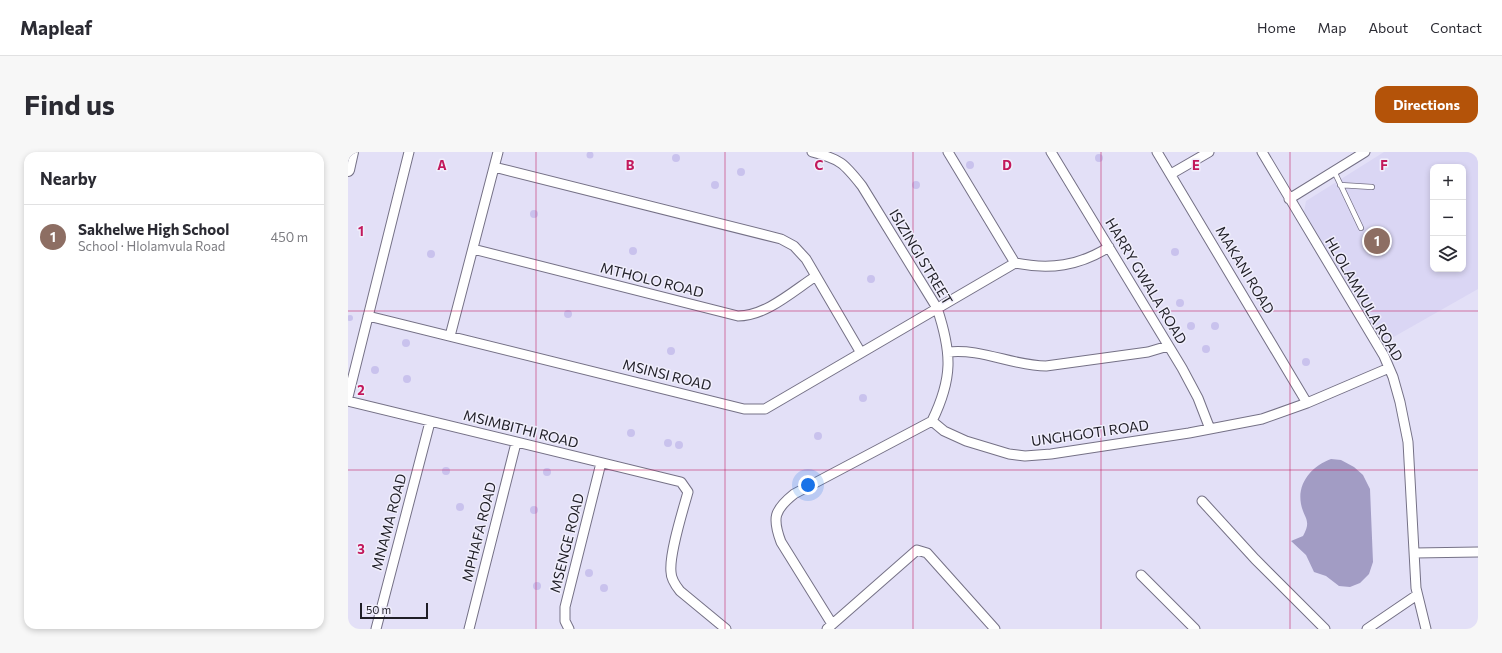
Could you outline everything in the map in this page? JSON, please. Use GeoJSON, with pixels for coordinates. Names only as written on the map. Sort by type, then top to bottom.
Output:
{"type":"FeatureCollection","features":[{"type":"Feature","properties":{"kind":"street"},"geometry":{"type":"LineString","coordinates":[[348,170],[352,152]]}},
{"type":"Feature","properties":{"kind":"street"},"geometry":{"type":"LineString","coordinates":[[348,397],[409,152]]}},
{"type":"Feature","properties":{"kind":"street"},"geometry":{"type":"LineString","coordinates":[[450,336],[498,152]]}},
{"type":"Feature","properties":{"kind":"street","name":"ISIZINGI STREET"},"geometry":{"type":"LineString","coordinates":[[812,152],[835,158],[848,167],[862,186],[937,308],[944,330],[948,352],[949,370],[947,384],[941,403],[932,421]]}},
{"type":"Feature","properties":{"kind":"street"},"geometry":{"type":"LineString","coordinates":[[948,152],[1015,263],[1047,266],[1073,264],[1092,258],[1109,247]]}},
{"type":"Feature","properties":{"kind":"street","name":"HARRY GWALA ROAD"},"geometry":{"type":"LineString","coordinates":[[1051,152],[1198,398],[1210,429]]}},
{"type":"Feature","properties":{"kind":"street","name":"MAKANI ROAD"},"geometry":{"type":"LineString","coordinates":[[1157,152],[1308,403]]}},
{"type":"Feature","properties":{"kind":"street"},"geometry":{"type":"LineString","coordinates":[[1171,174],[1209,152]]}},
{"type":"Feature","properties":{"kind":"street","name":"HLOLAMVULA ROAD"},"geometry":{"type":"LineString","coordinates":[[1262,152],[1384,356],[1400,402],[1408,442],[1417,594],[1426,629]]}},
{"type":"Feature","properties":{"kind":"street"},"geometry":{"type":"LineString","coordinates":[[1289,199],[1364,152]]}},
{"type":"Feature","properties":{"kind":"street"},"geometry":{"type":"LineString","coordinates":[[494,167],[781,239],[794,246],[806,259],[861,353]]}},
{"type":"Feature","properties":{"kind":"street","name":"MTHOLO ROAD"},"geometry":{"type":"LineString","coordinates":[[473,249],[738,316],[749,316],[762,312],[816,276]]}},
{"type":"Feature","properties":{"kind":"street","name":"MSINSI ROAD"},"geometry":{"type":"LineString","coordinates":[[368,316],[744,409],[757,410],[765,409],[1015,263]]}},
{"type":"Feature","properties":{"kind":"street"},"geometry":{"type":"LineString","coordinates":[[948,352],[963,350],[1031,366],[1046,366],[1148,352],[1168,346]]}},
{"type":"Feature","properties":{"kind":"street","name":"UNGHGOTI ROAD"},"geometry":{"type":"LineString","coordinates":[[932,421],[944,431],[966,441],[1009,454],[1025,456],[1174,436],[1262,419],[1308,403],[1388,368]]}},
{"type":"Feature","properties":{"kind":"street","name":"MSIMBITHI ROAD"},"geometry":{"type":"LineString","coordinates":[[348,401],[682,482],[688,492],[671,560],[671,573],[680,592],[726,629]]}},
{"type":"Feature","properties":{"kind":"street"},"geometry":{"type":"LineString","coordinates":[[932,421],[794,494],[780,505],[776,517],[776,528],[781,542],[829,627],[917,550],[922,551],[931,557],[994,629]]}},
{"type":"Feature","properties":{"kind":"street","name":"MNAMA ROAD"},"geometry":{"type":"LineString","coordinates":[[376,629],[430,422]]}},
{"type":"Feature","properties":{"kind":"street","name":"MPHAFA ROAD"},"geometry":{"type":"LineString","coordinates":[[469,629],[516,442]]}},
{"type":"Feature","properties":{"kind":"street","name":"MSENGE ROAD"},"geometry":{"type":"LineString","coordinates":[[569,629],[565,621],[565,607],[601,463]]}},
{"type":"Feature","properties":{"kind":"street"},"geometry":{"type":"LineString","coordinates":[[1202,501],[1255,559],[1325,629]]}},
{"type":"Feature","properties":{"kind":"street"},"geometry":{"type":"LineString","coordinates":[[1415,553],[1478,552]]}},
{"type":"Feature","properties":{"kind":"street"},"geometry":{"type":"LineString","coordinates":[[1140,575],[1195,629]]}},
{"type":"Feature","properties":{"kind":"street"},"geometry":{"type":"LineString","coordinates":[[1367,629],[1417,594]]}},
{"type":"Feature","properties":{"kind":"lane"},"geometry":{"type":"LineString","coordinates":[[1334,171],[1361,228]]}},
{"type":"Feature","properties":{"kind":"lane"},"geometry":{"type":"LineString","coordinates":[[1340,185],[1372,187]]}},
{"type":"Feature","properties":{"kind":"shaded area"},"geometry":{"type":"Polygon","coordinates":[[[1384,152],[1478,152],[1478,289],[1383,343],[1304,212],[1306,201],[1384,152]]]}},
{"type":"Feature","properties":{"kind":"shaded area"},"geometry":{"type":"Polygon","coordinates":[[[1331,459],[1341,460],[1354,467],[1363,475],[1370,489],[1373,562],[1369,574],[1360,583],[1350,587],[1339,586],[1326,576],[1314,572],[1306,555],[1291,541],[1303,536],[1306,531],[1307,523],[1302,509],[1300,496],[1304,482],[1312,471],[1324,462],[1331,459]]]}},
{"type":"Feature","properties":{"kind":"building"},"geometry":{"type":"Polygon","coordinates":[[[590,151],[593,152],[593,158],[590,159],[587,158],[586,155],[587,152],[590,151]]]}},
{"type":"Feature","properties":{"kind":"building"},"geometry":{"type":"Polygon","coordinates":[[[674,154],[678,154],[680,158],[678,162],[674,162],[672,160],[672,156],[674,154]]]}},
{"type":"Feature","properties":{"kind":"building"},"geometry":{"type":"Polygon","coordinates":[[[1097,154],[1101,154],[1103,158],[1101,162],[1097,162],[1095,160],[1095,156],[1097,154]]]}},
{"type":"Feature","properties":{"kind":"building"},"geometry":{"type":"Polygon","coordinates":[[[968,161],[972,161],[974,165],[972,169],[968,169],[966,167],[966,163],[968,161]]]}},
{"type":"Feature","properties":{"kind":"building"},"geometry":{"type":"Polygon","coordinates":[[[739,168],[743,168],[745,172],[743,176],[739,176],[737,174],[737,170],[739,168]]]}},
{"type":"Feature","properties":{"kind":"building"},"geometry":{"type":"Polygon","coordinates":[[[713,181],[717,181],[719,185],[717,189],[713,189],[711,187],[711,183],[713,181]]]}},
{"type":"Feature","properties":{"kind":"building"},"geometry":{"type":"Polygon","coordinates":[[[914,181],[918,181],[920,185],[918,189],[914,189],[912,187],[912,183],[914,181]]]}},
{"type":"Feature","properties":{"kind":"building"},"geometry":{"type":"Polygon","coordinates":[[[532,210],[536,210],[538,214],[536,218],[532,218],[530,216],[530,212],[532,210]]]}},
{"type":"Feature","properties":{"kind":"building"},"geometry":{"type":"Polygon","coordinates":[[[631,247],[635,247],[637,251],[635,255],[631,255],[629,253],[629,249],[631,247]]]}},
{"type":"Feature","properties":{"kind":"building"},"geometry":{"type":"Polygon","coordinates":[[[1173,248],[1177,248],[1179,252],[1177,256],[1173,256],[1171,254],[1171,250],[1173,248]]]}},
{"type":"Feature","properties":{"kind":"building"},"geometry":{"type":"Polygon","coordinates":[[[429,250],[433,250],[435,254],[433,258],[429,258],[427,256],[427,252],[429,250]]]}},
{"type":"Feature","properties":{"kind":"building"},"geometry":{"type":"Polygon","coordinates":[[[869,275],[873,275],[875,279],[873,283],[869,283],[867,281],[867,277],[869,275]]]}},
{"type":"Feature","properties":{"kind":"building"},"geometry":{"type":"Polygon","coordinates":[[[1178,299],[1182,299],[1184,303],[1182,307],[1178,307],[1176,305],[1176,301],[1178,299]]]}},
{"type":"Feature","properties":{"kind":"building"},"geometry":{"type":"Polygon","coordinates":[[[566,310],[570,310],[572,314],[570,318],[566,318],[564,316],[564,312],[566,310]]]}},
{"type":"Feature","properties":{"kind":"building"},"geometry":{"type":"Polygon","coordinates":[[[350,315],[353,318],[350,321],[347,318],[350,315]]]}},
{"type":"Feature","properties":{"kind":"building"},"geometry":{"type":"Polygon","coordinates":[[[1189,322],[1193,322],[1195,326],[1193,330],[1189,330],[1187,328],[1187,324],[1189,322]]]}},
{"type":"Feature","properties":{"kind":"building"},"geometry":{"type":"Polygon","coordinates":[[[1213,322],[1217,322],[1219,326],[1217,330],[1213,330],[1211,328],[1211,324],[1213,322]]]}},
{"type":"Feature","properties":{"kind":"building"},"geometry":{"type":"Polygon","coordinates":[[[404,339],[408,339],[410,343],[408,347],[404,347],[402,345],[402,341],[404,339]]]}},
{"type":"Feature","properties":{"kind":"building"},"geometry":{"type":"Polygon","coordinates":[[[1204,345],[1208,345],[1210,349],[1208,353],[1204,353],[1202,351],[1202,347],[1204,345]]]}},
{"type":"Feature","properties":{"kind":"building"},"geometry":{"type":"Polygon","coordinates":[[[669,347],[673,347],[675,351],[673,355],[669,355],[667,353],[667,349],[669,347]]]}},
{"type":"Feature","properties":{"kind":"building"},"geometry":{"type":"Polygon","coordinates":[[[1304,358],[1308,358],[1310,362],[1308,366],[1304,366],[1302,364],[1302,360],[1304,358]]]}},
{"type":"Feature","properties":{"kind":"building"},"geometry":{"type":"Polygon","coordinates":[[[373,366],[377,366],[379,370],[377,374],[373,374],[371,372],[371,368],[373,366]]]}},
{"type":"Feature","properties":{"kind":"building"},"geometry":{"type":"Polygon","coordinates":[[[405,375],[409,375],[411,379],[409,383],[405,383],[403,381],[403,377],[405,375]]]}},
{"type":"Feature","properties":{"kind":"building"},"geometry":{"type":"Polygon","coordinates":[[[861,394],[865,394],[867,398],[865,402],[861,402],[859,400],[859,396],[861,394]]]}},
{"type":"Feature","properties":{"kind":"building"},"geometry":{"type":"Polygon","coordinates":[[[629,429],[633,429],[635,433],[633,437],[629,437],[627,435],[627,431],[629,429]]]}},
{"type":"Feature","properties":{"kind":"building"},"geometry":{"type":"Polygon","coordinates":[[[816,432],[820,432],[822,436],[820,440],[816,440],[814,438],[814,434],[816,432]]]}},
{"type":"Feature","properties":{"kind":"building"},"geometry":{"type":"Polygon","coordinates":[[[666,439],[670,439],[672,443],[670,447],[666,447],[664,445],[664,441],[666,439]]]}},
{"type":"Feature","properties":{"kind":"building"},"geometry":{"type":"Polygon","coordinates":[[[677,441],[681,441],[683,445],[681,449],[677,449],[675,447],[675,443],[677,441]]]}},
{"type":"Feature","properties":{"kind":"building"},"geometry":{"type":"Polygon","coordinates":[[[444,467],[448,467],[450,471],[448,475],[444,475],[442,473],[442,469],[444,467]]]}},
{"type":"Feature","properties":{"kind":"building"},"geometry":{"type":"Polygon","coordinates":[[[545,468],[549,468],[551,472],[549,476],[545,476],[543,474],[543,470],[545,468]]]}},
{"type":"Feature","properties":{"kind":"building"},"geometry":{"type":"Polygon","coordinates":[[[458,503],[462,503],[464,507],[462,511],[458,511],[456,509],[456,505],[458,503]]]}},
{"type":"Feature","properties":{"kind":"building"},"geometry":{"type":"Polygon","coordinates":[[[532,506],[536,506],[538,510],[536,514],[532,514],[530,512],[530,508],[532,506]]]}},
{"type":"Feature","properties":{"kind":"building"},"geometry":{"type":"Polygon","coordinates":[[[587,569],[591,569],[593,573],[591,577],[587,577],[585,575],[585,571],[587,569]]]}},
{"type":"Feature","properties":{"kind":"building"},"geometry":{"type":"Polygon","coordinates":[[[535,582],[539,582],[541,586],[539,590],[535,590],[533,588],[533,584],[535,582]]]}},
{"type":"Feature","properties":{"kind":"building"},"geometry":{"type":"Polygon","coordinates":[[[602,584],[606,584],[608,588],[606,592],[602,592],[600,590],[600,586],[602,584]]]}},
{"type":"Feature","properties":{"kind":"place","name":"Sakhelwe High School"},"geometry":{"type":"Point","coordinates":[1377,241]}}]}
